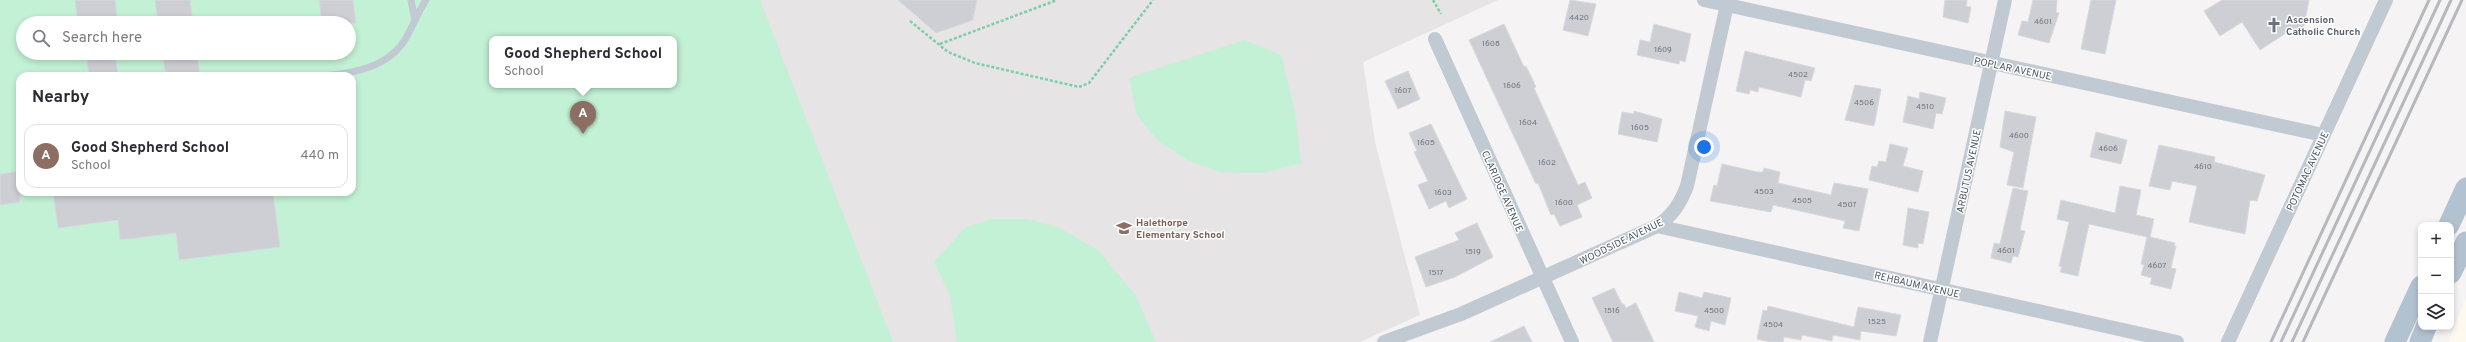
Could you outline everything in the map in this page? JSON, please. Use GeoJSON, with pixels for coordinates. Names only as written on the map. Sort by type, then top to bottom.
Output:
{"type":"FeatureCollection","features":[{"type":"Feature","properties":{"kind":"main road"},"geometry":{"type":"LineString","coordinates":[[2450,222],[2466,188]]}},
{"type":"Feature","properties":{"kind":"main road"},"geometry":{"type":"LineString","coordinates":[[2454,267],[2466,242]]}},
{"type":"Feature","properties":{"kind":"main road"},"geometry":{"type":"LineString","coordinates":[[2395,342],[2418,292]]}},
{"type":"Feature","properties":{"kind":"main road"},"geometry":{"type":"LineString","coordinates":[[2420,342],[2425,330]]}},
{"type":"Feature","properties":{"kind":"street","name":"POPLAR AVENUE"},"geometry":{"type":"LineString","coordinates":[[1704,0],[1728,3],[1991,63],[2323,135]]}},
{"type":"Feature","properties":{"kind":"street","name":"ARBUTUS AVENUE"},"geometry":{"type":"LineString","coordinates":[[1930,342],[2005,0]]}},
{"type":"Feature","properties":{"kind":"street","name":"POTOMAC AVENUE"},"geometry":{"type":"LineString","coordinates":[[2228,342],[2386,0]]}},
{"type":"Feature","properties":{"kind":"street","name":"WOODSIDE AVENUE"},"geometry":{"type":"LineString","coordinates":[[1384,342],[1461,314],[1656,226],[1671,217],[1680,203],[1687,186],[1728,3]]}},
{"type":"Feature","properties":{"kind":"street","name":"CLARIDGE AVENUE"},"geometry":{"type":"LineString","coordinates":[[1435,39],[1572,342]]}},
{"type":"Feature","properties":{"kind":"street","name":"REHBAUM AVENUE"},"geometry":{"type":"LineString","coordinates":[[1656,226],[2177,342]]}},
{"type":"Feature","properties":{"kind":"lane"},"geometry":{"type":"LineString","coordinates":[[411,0],[415,20]]}},
{"type":"Feature","properties":{"kind":"lane"},"geometry":{"type":"LineString","coordinates":[[344,72],[374,66],[398,49],[426,0]]}},
{"type":"Feature","properties":{"kind":"path"},"geometry":{"type":"LineString","coordinates":[[940,44],[1057,0]]}},
{"type":"Feature","properties":{"kind":"path"},"geometry":{"type":"LineString","coordinates":[[910,21],[948,52],[975,63],[1079,87],[1089,83],[1153,0]]}},
{"type":"Feature","properties":{"kind":"path"},"geometry":{"type":"LineString","coordinates":[[1433,0],[1440,14]]}},
{"type":"Feature","properties":{"kind":"shaded area"},"geometry":{"type":"Polygon","coordinates":[[[0,0],[1498,0],[1363,62],[1375,142],[1420,315],[1360,342],[0,342],[0,0]]]}},
{"type":"Feature","properties":{"kind":"shaded area"},"geometry":{"type":"Polygon","coordinates":[[[2466,298],[2466,342],[2448,342],[2466,298]]]}},
{"type":"Feature","properties":{"kind":"green space"},"geometry":{"type":"Polygon","coordinates":[[[0,0],[760,0],[893,342],[0,342],[0,0]]]}},
{"type":"Feature","properties":{"kind":"green space"},"geometry":{"type":"Polygon","coordinates":[[[1244,40],[1281,55],[1295,112],[1301,163],[1264,173],[1220,172],[1189,161],[1158,141],[1137,115],[1129,78],[1244,40]]]}},
{"type":"Feature","properties":{"kind":"green space"},"geometry":{"type":"Polygon","coordinates":[[[991,219],[1027,219],[1058,227],[1098,250],[1136,296],[1156,342],[957,342],[950,295],[934,262],[966,227],[991,219]]]}},
{"type":"Feature","properties":{"kind":"building"},"geometry":{"type":"Polygon","coordinates":[[[75,0],[115,0],[117,16],[77,16],[75,0]]]}},
{"type":"Feature","properties":{"kind":"building"},"geometry":{"type":"Polygon","coordinates":[[[155,0],[190,0],[192,16],[157,16],[155,0]]]}},
{"type":"Feature","properties":{"kind":"building"},"geometry":{"type":"Polygon","coordinates":[[[319,0],[353,0],[355,16],[321,16],[319,0]]]}},
{"type":"Feature","properties":{"kind":"building"},"geometry":{"type":"Polygon","coordinates":[[[898,0],[977,0],[973,20],[936,33],[898,0]]]}},
{"type":"Feature","properties":{"kind":"building"},"geometry":{"type":"Polygon","coordinates":[[[1570,0],[1596,4],[1588,36],[1563,30],[1570,0]]]}},
{"type":"Feature","properties":{"kind":"building"},"geometry":{"type":"Polygon","coordinates":[[[1945,0],[1967,0],[1966,6],[1971,7],[1968,23],[1943,17],[1945,0]]]}},
{"type":"Feature","properties":{"kind":"building"},"geometry":{"type":"Polygon","coordinates":[[[2033,0],[2057,0],[2056,12],[2059,13],[2049,43],[2018,35],[2022,21],[2028,22],[2033,0]]]}},
{"type":"Feature","properties":{"kind":"building"},"geometry":{"type":"Polygon","coordinates":[[[2091,0],[2116,0],[2105,54],[2081,49],[2091,0]]]}},
{"type":"Feature","properties":{"kind":"building","name":"Ascension Catholic Church"},"geometry":{"type":"Polygon","coordinates":[[[2222,0],[2309,0],[2304,26],[2288,36],[2286,33],[2260,50],[2242,22],[2220,36],[2204,11],[2222,0]]]}},
{"type":"Feature","properties":{"kind":"building"},"geometry":{"type":"Polygon","coordinates":[[[1504,24],[1524,67],[1526,66],[1536,87],[1534,88],[1578,185],[1585,182],[1592,198],[1577,205],[1582,217],[1560,226],[1554,214],[1551,215],[1538,183],[1536,184],[1469,40],[1504,24]]]}},
{"type":"Feature","properties":{"kind":"building"},"geometry":{"type":"Polygon","coordinates":[[[1654,24],[1691,34],[1685,62],[1680,60],[1679,64],[1637,55],[1640,40],[1650,42],[1654,24]]]}},
{"type":"Feature","properties":{"kind":"building"},"geometry":{"type":"Polygon","coordinates":[[[1745,51],[1815,68],[1811,81],[1805,80],[1801,97],[1759,87],[1758,92],[1750,90],[1749,94],[1736,91],[1745,51]]]}},
{"type":"Feature","properties":{"kind":"building"},"geometry":{"type":"Polygon","coordinates":[[[87,60],[116,60],[117,72],[88,72],[87,60]]]}},
{"type":"Feature","properties":{"kind":"building"},"geometry":{"type":"Polygon","coordinates":[[[163,60],[198,60],[199,72],[165,72],[163,60]]]}},
{"type":"Feature","properties":{"kind":"building"},"geometry":{"type":"Polygon","coordinates":[[[1408,71],[1420,99],[1398,109],[1385,81],[1408,71]]]}},
{"type":"Feature","properties":{"kind":"building"},"geometry":{"type":"Polygon","coordinates":[[[1855,85],[1881,89],[1874,126],[1845,120],[1855,85]]]}},
{"type":"Feature","properties":{"kind":"building"},"geometry":{"type":"Polygon","coordinates":[[[1920,92],[1946,98],[1942,114],[1936,113],[1933,129],[1903,122],[1908,96],[1919,99],[1920,92]]]}},
{"type":"Feature","properties":{"kind":"building"},"geometry":{"type":"Polygon","coordinates":[[[1634,111],[1662,119],[1657,142],[1618,134],[1622,112],[1634,114],[1634,111]]]}},
{"type":"Feature","properties":{"kind":"building"},"geometry":{"type":"Polygon","coordinates":[[[2005,111],[2036,117],[2023,188],[2007,185],[2014,152],[2000,147],[2005,111]]]}},
{"type":"Feature","properties":{"kind":"building"},"geometry":{"type":"Polygon","coordinates":[[[1431,124],[1467,199],[1449,208],[1446,201],[1429,209],[1418,185],[1428,181],[1414,152],[1417,151],[1409,133],[1431,124]]]}},
{"type":"Feature","properties":{"kind":"building"},"geometry":{"type":"Polygon","coordinates":[[[2096,132],[2127,140],[2121,164],[2090,157],[2096,132]]]}},
{"type":"Feature","properties":{"kind":"building"},"geometry":{"type":"Polygon","coordinates":[[[1890,144],[1908,148],[1903,166],[1923,171],[1918,192],[1869,180],[1872,166],[1877,167],[1879,161],[1886,162],[1890,144]]]}},
{"type":"Feature","properties":{"kind":"building"},"geometry":{"type":"Polygon","coordinates":[[[2159,145],[2215,157],[2214,162],[2265,175],[2257,201],[2250,200],[2245,234],[2189,222],[2197,186],[2172,181],[2170,190],[2149,186],[2159,145]]]}},
{"type":"Feature","properties":{"kind":"building"},"geometry":{"type":"Polygon","coordinates":[[[1722,164],[1757,172],[1763,172],[1764,168],[1780,172],[1778,183],[1831,195],[1834,183],[1868,189],[1859,231],[1843,228],[1845,221],[1773,205],[1771,212],[1710,201],[1714,185],[1717,186],[1722,164]]]}},
{"type":"Feature","properties":{"kind":"building"},"geometry":{"type":"Polygon","coordinates":[[[16,172],[16,196],[20,196],[20,202],[0,205],[0,174],[16,172]]]}},
{"type":"Feature","properties":{"kind":"building"},"geometry":{"type":"Polygon","coordinates":[[[2120,186],[2141,190],[2136,215],[2154,219],[2150,237],[2175,243],[2174,246],[2176,246],[2171,268],[2176,269],[2171,289],[2150,284],[2152,278],[2141,275],[2144,265],[2141,264],[2147,237],[2089,224],[2078,276],[2060,272],[2062,267],[2059,266],[2069,222],[2057,219],[2061,200],[2115,213],[2120,186]]]}},
{"type":"Feature","properties":{"kind":"building"},"geometry":{"type":"Polygon","coordinates":[[[2013,188],[2028,191],[2020,230],[2025,231],[2018,257],[2013,256],[2011,263],[1991,258],[1994,243],[2000,244],[2013,188]]]}},
{"type":"Feature","properties":{"kind":"building"},"geometry":{"type":"Polygon","coordinates":[[[54,196],[274,196],[280,247],[179,260],[176,233],[120,240],[118,220],[58,228],[54,196]]]}},
{"type":"Feature","properties":{"kind":"building"},"geometry":{"type":"Polygon","coordinates":[[[1908,208],[1929,212],[1923,244],[1918,243],[1918,248],[1903,245],[1908,208]]]}},
{"type":"Feature","properties":{"kind":"building"},"geometry":{"type":"Polygon","coordinates":[[[1477,223],[1493,257],[1455,277],[1426,287],[1415,257],[1459,240],[1455,233],[1477,223]]]}},
{"type":"Feature","properties":{"kind":"building"},"geometry":{"type":"Polygon","coordinates":[[[1614,288],[1622,304],[1624,304],[1626,308],[1636,303],[1654,342],[1613,342],[1592,298],[1614,288]]]}},
{"type":"Feature","properties":{"kind":"building"},"geometry":{"type":"Polygon","coordinates":[[[1679,292],[1702,298],[1704,292],[1731,298],[1725,325],[1711,321],[1709,331],[1695,327],[1698,316],[1675,311],[1679,292]]]}},
{"type":"Feature","properties":{"kind":"building"},"geometry":{"type":"Polygon","coordinates":[[[1768,306],[1854,327],[1858,307],[1901,315],[1896,336],[1861,331],[1860,340],[1833,335],[1832,341],[1802,335],[1801,340],[1784,337],[1783,342],[1770,342],[1757,339],[1763,310],[1767,311],[1768,306]]]}},
{"type":"Feature","properties":{"kind":"building"},"geometry":{"type":"Polygon","coordinates":[[[1524,326],[1532,342],[1490,342],[1524,326]]]}},
{"type":"Feature","properties":{"kind":"railway"},"geometry":{"type":"LineString","coordinates":[[2271,342],[2429,0]]}},
{"type":"Feature","properties":{"kind":"railway"},"geometry":{"type":"LineString","coordinates":[[2281,342],[2440,0]]}},
{"type":"Feature","properties":{"kind":"railway"},"geometry":{"type":"LineString","coordinates":[[2292,342],[2451,0]]}},
{"type":"Feature","properties":{"kind":"railway"},"geometry":{"type":"LineString","coordinates":[[2303,342],[2462,0]]}},
{"type":"Feature","properties":{"kind":"place","name":"Ascension Catholic Church"},"geometry":{"type":"Point","coordinates":[2274,25]}},
{"type":"Feature","properties":{"kind":"place","name":"Good Shepherd School"},"geometry":{"type":"Point","coordinates":[583,134]}},
{"type":"Feature","properties":{"kind":"place","name":"Halethorpe Elementary School"},"geometry":{"type":"Point","coordinates":[1124,228]}}]}
